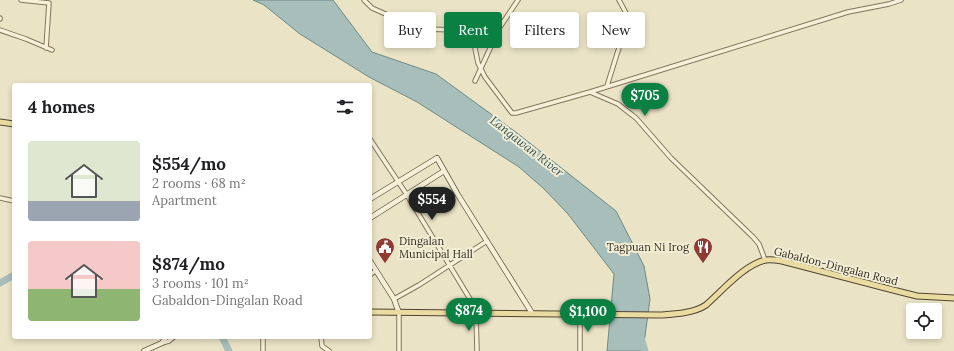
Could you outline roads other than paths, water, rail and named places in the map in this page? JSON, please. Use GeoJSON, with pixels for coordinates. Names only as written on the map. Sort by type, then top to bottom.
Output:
{"type":"FeatureCollection","features":[{"type":"Feature","properties":{"kind":"main road"},"geometry":{"type":"LineString","coordinates":[[0,122],[12,124]]}},
{"type":"Feature","properties":{"kind":"main road","name":"Gabaldon-Dingalan Road"},"geometry":{"type":"LineString","coordinates":[[372,312],[677,314],[701,308],[706,305],[740,275],[752,266],[765,260],[782,261],[917,296],[954,298]]}},
{"type":"Feature","properties":{"kind":"street"},"geometry":{"type":"LineString","coordinates":[[21,0],[49,3],[46,48]]}},
{"type":"Feature","properties":{"kind":"street"},"geometry":{"type":"LineString","coordinates":[[364,0],[372,8],[416,27],[424,29],[456,30],[473,40],[481,69],[490,84],[512,113],[590,92],[848,12],[889,4],[901,0]]}},
{"type":"Feature","properties":{"kind":"street"},"geometry":{"type":"LineString","coordinates":[[475,81],[500,27],[518,0]]}},
{"type":"Feature","properties":{"kind":"street"},"geometry":{"type":"LineString","coordinates":[[607,86],[627,22],[626,13],[619,0]]}},
{"type":"Feature","properties":{"kind":"street"},"geometry":{"type":"LineString","coordinates":[[0,30],[52,50]]}},
{"type":"Feature","properties":{"kind":"street"},"geometry":{"type":"LineString","coordinates":[[590,92],[618,104],[636,118],[671,158],[753,237],[759,244],[765,260]]}},
{"type":"Feature","properties":{"kind":"street"},"geometry":{"type":"LineString","coordinates":[[372,142],[399,182],[464,288],[476,312],[477,351]]}},
{"type":"Feature","properties":{"kind":"street"},"geometry":{"type":"LineString","coordinates":[[372,198],[437,158],[532,313]]}},
{"type":"Feature","properties":{"kind":"street"},"geometry":{"type":"LineString","coordinates":[[372,217],[444,171]]}},
{"type":"Feature","properties":{"kind":"street"},"geometry":{"type":"LineString","coordinates":[[0,198],[12,201]]}},
{"type":"Feature","properties":{"kind":"street"},"geometry":{"type":"LineString","coordinates":[[394,299],[487,241]]}},
{"type":"Feature","properties":{"kind":"street"},"geometry":{"type":"LineString","coordinates":[[372,265],[394,299],[399,313],[399,351]]}},
{"type":"Feature","properties":{"kind":"street"},"geometry":{"type":"LineString","coordinates":[[372,274],[376,271]]}},
{"type":"Feature","properties":{"kind":"street"},"geometry":{"type":"LineString","coordinates":[[580,314],[580,351]]}},
{"type":"Feature","properties":{"kind":"street"},"geometry":{"type":"LineString","coordinates":[[162,343],[165,339]]}},
{"type":"Feature","properties":{"kind":"street"},"geometry":{"type":"LineString","coordinates":[[144,351],[172,339]]}},
{"type":"Feature","properties":{"kind":"street"},"geometry":{"type":"LineString","coordinates":[[263,339],[263,351]]}},
{"type":"Feature","properties":{"kind":"street"},"geometry":{"type":"LineString","coordinates":[[321,339],[323,348],[329,351]]}},
{"type":"Feature","properties":{"kind":"water"},"geometry":{"type":"Polygon","coordinates":[[[253,0],[333,0],[372,52],[436,74],[517,133],[616,211],[644,266],[650,299],[643,351],[607,351],[614,274],[568,214],[544,189],[519,167],[417,102],[369,77],[300,34],[264,5],[253,0]]]}},
{"type":"Feature","properties":{"kind":"waterway"},"geometry":{"type":"LineString","coordinates":[[0,283],[12,276]]}},
{"type":"Feature","properties":{"kind":"waterway","name":"Langawan River"},"geometry":{"type":"LineString","coordinates":[[641,338],[645,351]]}},
{"type":"Feature","properties":{"kind":"waterway"},"geometry":{"type":"LineString","coordinates":[[223,339],[229,351]]}},
{"type":"Feature","properties":{"kind":"place","name":"Dingalan Municipal Hall"},"geometry":{"type":"Point","coordinates":[385,264]}},
{"type":"Feature","properties":{"kind":"place","name":"Tagpuan Ni Irog"},"geometry":{"type":"Point","coordinates":[703,264]}}]}
